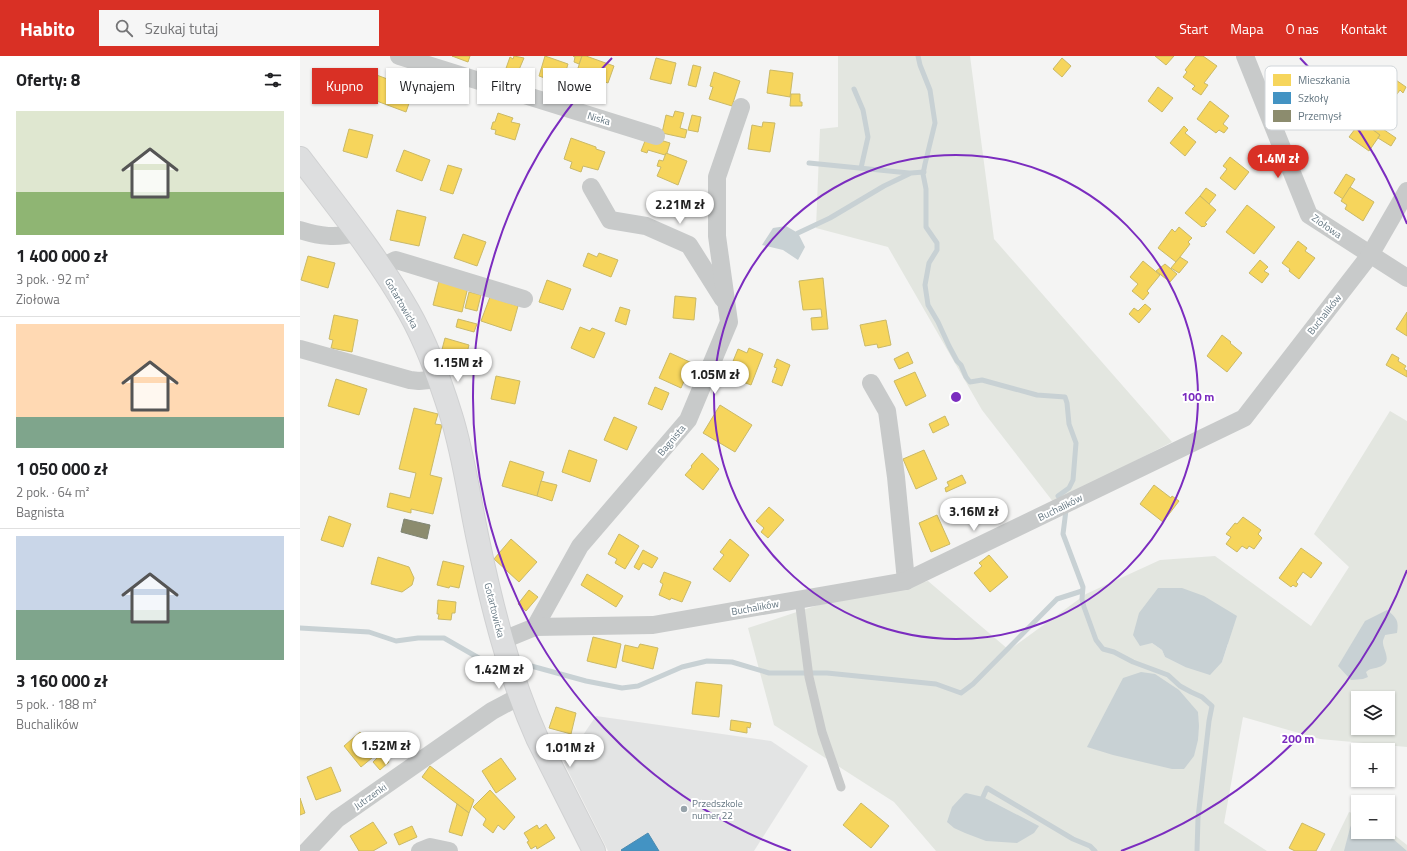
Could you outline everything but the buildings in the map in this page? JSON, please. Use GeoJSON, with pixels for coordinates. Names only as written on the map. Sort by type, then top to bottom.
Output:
{"type":"FeatureCollection","features":[{"type":"Feature","properties":{"kind":"street","name":"Niska"},"geometry":{"type":"LineString","coordinates":[[403,56],[656,136]]}},
{"type":"Feature","properties":{"kind":"street","name":"Ziołowa"},"geometry":{"type":"LineString","coordinates":[[1245,56],[1265,106]]}},
{"type":"Feature","properties":{"kind":"street","name":"Bagnista"},"geometry":{"type":"LineString","coordinates":[[535,627],[580,546],[688,420],[729,322],[717,236],[717,177],[741,108]]}},
{"type":"Feature","properties":{"kind":"street","name":"Ziołowa"},"geometry":{"type":"LineString","coordinates":[[1275,130],[1309,215],[1407,278]]}},
{"type":"Feature","properties":{"kind":"street","name":"Gotartowicka"},"geometry":{"type":"LineString","coordinates":[[300,158],[381,267],[410,313],[439,379],[458,440],[478,542],[503,640],[520,696],[529,721],[594,851]]}},
{"type":"Feature","properties":{"kind":"street"},"geometry":{"type":"LineString","coordinates":[[591,187],[610,220],[646,226],[689,245],[726,305]]}},
{"type":"Feature","properties":{"kind":"street","name":"Buchalików"},"geometry":{"type":"LineString","coordinates":[[503,640],[535,627],[653,625],[906,581],[1244,418],[1370,255],[1407,191]]}},
{"type":"Feature","properties":{"kind":"street"},"geometry":{"type":"LineString","coordinates":[[300,230],[317,235],[334,236],[348,235],[356,232]]}},
{"type":"Feature","properties":{"kind":"street"},"geometry":{"type":"LineString","coordinates":[[381,267],[396,260],[524,299]]}},
{"type":"Feature","properties":{"kind":"street"},"geometry":{"type":"LineString","coordinates":[[300,349],[410,380],[419,381],[439,379]]}},
{"type":"Feature","properties":{"kind":"street"},"geometry":{"type":"LineString","coordinates":[[871,383],[887,411],[896,477],[906,581]]}},
{"type":"Feature","properties":{"kind":"street","name":"Jutrzenki"},"geometry":{"type":"LineString","coordinates":[[316,848],[337,818],[492,711],[520,696]]}},
{"type":"Feature","properties":{"kind":"street"},"geometry":{"type":"LineString","coordinates":[[420,851],[430,847],[449,851]]}},
{"type":"Feature","properties":{"kind":"lane"},"geometry":{"type":"LineString","coordinates":[[799,599],[808,673],[822,732],[841,787]]}},
{"type":"Feature","properties":{"kind":"shaded area"},"geometry":{"type":"Polygon","coordinates":[[[838,56],[970,56],[994,239],[1172,442],[1054,503],[982,410],[888,247],[816,228],[820,129],[838,127],[838,56]]]}},
{"type":"Feature","properties":{"kind":"shaded area"},"geometry":{"type":"Polygon","coordinates":[[[786,226],[798,233],[805,247],[798,260],[783,250],[762,245],[773,228],[786,226]]]}},
{"type":"Feature","properties":{"kind":"shaded area"},"geometry":{"type":"Polygon","coordinates":[[[1390,411],[1407,421],[1407,747],[1395,746],[1395,743],[1364,743],[1320,739],[1243,717],[1224,823],[1267,851],[936,851],[894,802],[774,725],[748,628],[818,605],[928,581],[1009,650],[1086,594],[1160,560],[1215,556],[1311,626],[1349,567],[1314,534],[1390,411]],[[1152,643],[1162,650],[1165,657],[1185,667],[1222,662],[1228,644],[1152,643]]]}},
{"type":"Feature","properties":{"kind":"shaded area"},"geometry":{"type":"Polygon","coordinates":[[[1158,588],[1182,588],[1204,596],[1237,616],[1222,662],[1210,675],[1185,667],[1165,657],[1162,650],[1152,643],[1140,646],[1133,635],[1139,613],[1158,588]]]}},
{"type":"Feature","properties":{"kind":"shaded area"},"geometry":{"type":"Polygon","coordinates":[[[1387,610],[1393,615],[1398,625],[1397,633],[1385,635],[1383,640],[1387,657],[1386,663],[1366,672],[1368,677],[1351,680],[1338,666],[1365,621],[1387,610]]]}},
{"type":"Feature","properties":{"kind":"shaded area"},"geometry":{"type":"Polygon","coordinates":[[[1141,672],[1155,674],[1179,690],[1198,712],[1198,740],[1194,756],[1184,769],[1172,769],[1113,755],[1087,747],[1123,678],[1141,672]]]}},
{"type":"Feature","properties":{"kind":"shaded area","name":"Przedszkole numer 22"},"geometry":{"type":"Polygon","coordinates":[[[596,716],[771,741],[808,766],[754,851],[608,851],[564,763],[596,716]]]}},
{"type":"Feature","properties":{"kind":"shaded area"},"geometry":{"type":"Polygon","coordinates":[[[966,793],[983,797],[1039,826],[1034,833],[1017,843],[986,841],[965,833],[954,828],[947,822],[952,807],[966,793]]]}},
{"type":"Feature","properties":{"kind":"shaded area"},"geometry":{"type":"Polygon","coordinates":[[[1349,812],[1351,813],[1351,839],[1395,839],[1395,836],[1407,845],[1407,851],[1330,851],[1349,812]]]}},
{"type":"Feature","properties":{"kind":"shaded area"},"geometry":{"type":"Polygon","coordinates":[[[1351,825],[1351,839],[1393,839],[1407,851],[1344,851],[1351,825]]]}},
{"type":"Feature","properties":{"kind":"waterway"},"geometry":{"type":"LineString","coordinates":[[918,56],[930,90],[935,123],[923,174],[926,189],[926,227],[937,243],[937,250],[929,263],[925,285],[928,305],[957,361],[961,365],[970,382],[982,380],[1037,395],[1065,397],[1069,424],[1076,443],[1073,480],[1069,488],[1058,496]]}},
{"type":"Feature","properties":{"kind":"waterway"},"geometry":{"type":"LineString","coordinates":[[854,89],[863,110],[868,137],[861,168]]}},
{"type":"Feature","properties":{"kind":"waterway"},"geometry":{"type":"LineString","coordinates":[[809,163],[909,173]]}},
{"type":"Feature","properties":{"kind":"waterway"},"geometry":{"type":"LineString","coordinates":[[798,233],[830,218],[884,186],[911,173],[924,172]]}},
{"type":"Feature","properties":{"kind":"waterway"},"geometry":{"type":"LineString","coordinates":[[1066,510],[1063,534],[1083,587],[1082,599],[1096,640],[1103,649],[1114,652],[1133,662],[1168,675],[1180,686],[1202,697],[1212,706],[1198,818],[1197,851]]}},
{"type":"Feature","properties":{"kind":"waterway"},"geometry":{"type":"LineString","coordinates":[[524,664],[586,681],[622,688],[638,686],[682,667],[707,661],[732,662],[769,673],[827,673],[936,684],[961,693],[973,684],[1057,599],[1082,591]]}},
{"type":"Feature","properties":{"kind":"waterway"},"geometry":{"type":"LineString","coordinates":[[300,628],[369,632],[396,641],[418,638],[444,638],[491,665]]}},
{"type":"Feature","properties":{"kind":"waterway"},"geometry":{"type":"LineString","coordinates":[[983,797],[987,788],[1073,839],[1090,846],[1095,851]]}},
{"type":"Feature","properties":{"kind":"place","name":"Przedszkole numer 22"},"geometry":{"type":"Point","coordinates":[684,809]}}]}
